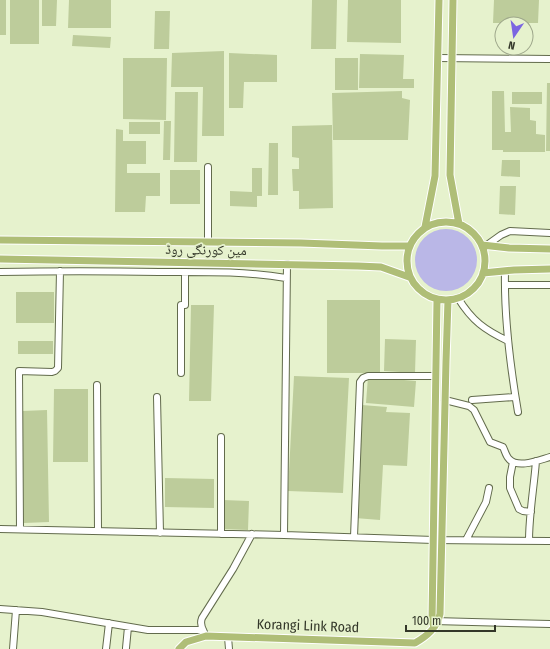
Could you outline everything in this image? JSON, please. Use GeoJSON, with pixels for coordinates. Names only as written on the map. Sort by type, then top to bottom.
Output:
{"type":"FeatureCollection","features":[{"type":"Feature","properties":{"kind":"main road"},"geometry":{"type":"LineString","coordinates":[[425,227],[434,176],[439,0]]}},
{"type":"Feature","properties":{"kind":"main road"},"geometry":{"type":"LineString","coordinates":[[453,0],[450,175],[458,224]]}},
{"type":"Feature","properties":{"kind":"main road"},"geometry":{"type":"LineString","coordinates":[[441,222],[458,224],[472,232],[484,245],[485,259],[483,274],[477,285],[467,294],[448,300],[436,300],[422,292],[409,277],[406,261],[409,246],[418,232],[425,227],[441,222]]}},
{"type":"Feature","properties":{"kind":"main road","name":"مین کورنگی روڈ"},"geometry":{"type":"LineString","coordinates":[[0,240],[301,243],[409,246]]}},
{"type":"Feature","properties":{"kind":"main road"},"geometry":{"type":"LineString","coordinates":[[484,245],[509,248],[550,248]]}},
{"type":"Feature","properties":{"kind":"main road","name":"مین کورنگی روڈ"},"geometry":{"type":"LineString","coordinates":[[0,259],[381,267],[409,277]]}},
{"type":"Feature","properties":{"kind":"main road"},"geometry":{"type":"LineString","coordinates":[[483,274],[505,271],[550,269]]}},
{"type":"Feature","properties":{"kind":"main road"},"geometry":{"type":"LineString","coordinates":[[435,623],[437,540],[436,300]]}},
{"type":"Feature","properties":{"kind":"main road"},"geometry":{"type":"LineString","coordinates":[[437,540],[445,400],[448,300]]}},
{"type":"Feature","properties":{"kind":"main road","name":"Korangi Link Road"},"geometry":{"type":"LineString","coordinates":[[179,649],[186,642],[204,633],[228,637],[415,643],[425,637],[435,623]]}},
{"type":"Feature","properties":{"kind":"street"},"geometry":{"type":"LineString","coordinates":[[438,58],[550,59]]}},
{"type":"Feature","properties":{"kind":"street"},"geometry":{"type":"LineString","coordinates":[[208,168],[208,242]]}},
{"type":"Feature","properties":{"kind":"street"},"geometry":{"type":"LineString","coordinates":[[484,245],[510,231],[550,232]]}},
{"type":"Feature","properties":{"kind":"street"},"geometry":{"type":"LineString","coordinates":[[284,535],[287,264]]}},
{"type":"Feature","properties":{"kind":"street"},"geometry":{"type":"LineString","coordinates":[[20,529],[19,371],[52,372],[58,368],[60,271]]}},
{"type":"Feature","properties":{"kind":"street"},"geometry":{"type":"LineString","coordinates":[[505,271],[508,341],[518,412]]}},
{"type":"Feature","properties":{"kind":"street"},"geometry":{"type":"LineString","coordinates":[[0,272],[186,272],[260,274],[286,278]]}},
{"type":"Feature","properties":{"kind":"street"},"geometry":{"type":"LineString","coordinates":[[181,373],[181,305],[185,305],[186,272]]}},
{"type":"Feature","properties":{"kind":"street"},"geometry":{"type":"LineString","coordinates":[[505,285],[550,285]]}},
{"type":"Feature","properties":{"kind":"street"},"geometry":{"type":"LineString","coordinates":[[458,298],[476,323],[491,333],[508,341]]}},
{"type":"Feature","properties":{"kind":"street"},"geometry":{"type":"LineString","coordinates":[[354,537],[360,382],[363,378],[368,376],[436,376]]}},
{"type":"Feature","properties":{"kind":"street"},"geometry":{"type":"LineString","coordinates":[[96,385],[98,532]]}},
{"type":"Feature","properties":{"kind":"street"},"geometry":{"type":"LineString","coordinates":[[157,397],[160,533]]}},
{"type":"Feature","properties":{"kind":"street"},"geometry":{"type":"LineString","coordinates":[[472,400],[515,397]]}},
{"type":"Feature","properties":{"kind":"street"},"geometry":{"type":"LineString","coordinates":[[445,400],[469,406],[474,410],[490,442],[503,447],[507,457],[513,462],[525,463],[550,457]]}},
{"type":"Feature","properties":{"kind":"street"},"geometry":{"type":"LineString","coordinates":[[221,437],[221,534]]}},
{"type":"Feature","properties":{"kind":"street"},"geometry":{"type":"LineString","coordinates":[[529,541],[529,523],[536,461]]}},
{"type":"Feature","properties":{"kind":"street"},"geometry":{"type":"LineString","coordinates":[[513,462],[510,477],[510,488],[519,508],[523,511],[531,512]]}},
{"type":"Feature","properties":{"kind":"street"},"geometry":{"type":"LineString","coordinates":[[466,540],[486,502],[489,488]]}},
{"type":"Feature","properties":{"kind":"street"},"geometry":{"type":"LineString","coordinates":[[0,529],[252,534],[437,540],[550,541]]}},
{"type":"Feature","properties":{"kind":"street"},"geometry":{"type":"LineString","coordinates":[[0,609],[42,612],[148,630],[204,633],[201,622],[202,618],[233,570],[252,534]]}},
{"type":"Feature","properties":{"kind":"street"},"geometry":{"type":"LineString","coordinates":[[13,649],[16,610]]}},
{"type":"Feature","properties":{"kind":"street"},"geometry":{"type":"LineString","coordinates":[[435,623],[550,624]]}},
{"type":"Feature","properties":{"kind":"street"},"geometry":{"type":"LineString","coordinates":[[106,649],[109,624]]}},
{"type":"Feature","properties":{"kind":"street"},"geometry":{"type":"LineString","coordinates":[[126,648],[128,627]]}},
{"type":"Feature","properties":{"kind":"street"},"geometry":{"type":"LineString","coordinates":[[228,637],[229,649]]}},
{"type":"Feature","properties":{"kind":"shaded area"},"geometry":{"type":"Polygon","coordinates":[[[446,229],[463,234],[468,238],[472,243],[477,260],[472,277],[468,282],[463,286],[446,291],[429,286],[424,282],[420,277],[415,260],[420,243],[424,238],[429,234],[446,229]]]}},
{"type":"Feature","properties":{"kind":"building"},"geometry":{"type":"Polygon","coordinates":[[[0,0],[6,0],[6,35],[0,35],[0,0]]]}},
{"type":"Feature","properties":{"kind":"building"},"geometry":{"type":"Polygon","coordinates":[[[10,0],[39,0],[39,44],[10,44],[10,0]]]}},
{"type":"Feature","properties":{"kind":"building"},"geometry":{"type":"Polygon","coordinates":[[[42,0],[57,0],[56,26],[42,26],[42,0]]]}},
{"type":"Feature","properties":{"kind":"building"},"geometry":{"type":"Polygon","coordinates":[[[69,0],[111,0],[111,28],[68,28],[69,0]]]}},
{"type":"Feature","properties":{"kind":"building"},"geometry":{"type":"Polygon","coordinates":[[[312,0],[337,0],[336,49],[311,49],[312,0]]]}},
{"type":"Feature","properties":{"kind":"building"},"geometry":{"type":"Polygon","coordinates":[[[348,0],[401,0],[401,43],[347,42],[348,0]]]}},
{"type":"Feature","properties":{"kind":"building"},"geometry":{"type":"Polygon","coordinates":[[[494,0],[539,0],[538,23],[534,23],[534,16],[494,16],[493,23],[494,0]]]}},
{"type":"Feature","properties":{"kind":"building"},"geometry":{"type":"Polygon","coordinates":[[[155,11],[170,11],[169,49],[154,49],[155,11]]]}},
{"type":"Feature","properties":{"kind":"building"},"geometry":{"type":"Polygon","coordinates":[[[73,35],[111,37],[110,48],[72,46],[73,35]]]}},
{"type":"Feature","properties":{"kind":"building"},"geometry":{"type":"Polygon","coordinates":[[[224,51],[224,136],[202,136],[203,87],[171,87],[172,53],[224,51]]]}},
{"type":"Feature","properties":{"kind":"building"},"geometry":{"type":"Polygon","coordinates":[[[229,53],[277,55],[277,82],[244,82],[243,108],[229,108],[229,53]]]}},
{"type":"Feature","properties":{"kind":"building"},"geometry":{"type":"Polygon","coordinates":[[[360,54],[404,55],[403,79],[414,79],[414,88],[359,88],[360,54]]]}},
{"type":"Feature","properties":{"kind":"building"},"geometry":{"type":"Polygon","coordinates":[[[123,58],[167,58],[166,120],[123,119],[123,58]]]}},
{"type":"Feature","properties":{"kind":"building"},"geometry":{"type":"Polygon","coordinates":[[[335,58],[358,58],[358,90],[335,90],[335,58]]]}},
{"type":"Feature","properties":{"kind":"building"},"geometry":{"type":"Polygon","coordinates":[[[547,83],[550,83],[550,151],[546,151],[547,83]]]}},
{"type":"Feature","properties":{"kind":"building"},"geometry":{"type":"Polygon","coordinates":[[[402,91],[402,98],[410,100],[408,140],[333,140],[332,93],[402,91]]]}},
{"type":"Feature","properties":{"kind":"building"},"geometry":{"type":"Polygon","coordinates":[[[492,91],[504,91],[505,132],[511,132],[510,107],[530,108],[530,120],[536,121],[536,134],[545,135],[545,152],[503,152],[503,150],[492,150],[492,91]]]}},
{"type":"Feature","properties":{"kind":"building"},"geometry":{"type":"Polygon","coordinates":[[[175,92],[198,92],[197,162],[174,162],[175,92]]]}},
{"type":"Feature","properties":{"kind":"building"},"geometry":{"type":"Polygon","coordinates":[[[512,92],[542,92],[542,104],[512,104],[512,92]]]}},
{"type":"Feature","properties":{"kind":"building"},"geometry":{"type":"Polygon","coordinates":[[[164,121],[171,121],[170,160],[163,160],[164,121]]]}},
{"type":"Feature","properties":{"kind":"building"},"geometry":{"type":"Polygon","coordinates":[[[129,122],[160,122],[160,134],[129,134],[129,122]]]}},
{"type":"Feature","properties":{"kind":"building"},"geometry":{"type":"Polygon","coordinates":[[[332,125],[333,208],[299,209],[299,191],[293,191],[292,169],[299,169],[299,158],[292,157],[292,126],[332,125]]]}},
{"type":"Feature","properties":{"kind":"building"},"geometry":{"type":"Polygon","coordinates":[[[116,129],[123,130],[123,141],[146,141],[146,164],[127,164],[127,173],[160,173],[160,196],[146,196],[145,212],[115,212],[116,129]]]}},
{"type":"Feature","properties":{"kind":"building"},"geometry":{"type":"Polygon","coordinates":[[[269,143],[278,143],[278,195],[268,195],[269,143]]]}},
{"type":"Feature","properties":{"kind":"building"},"geometry":{"type":"Polygon","coordinates":[[[502,160],[520,160],[520,177],[501,176],[502,160]]]}},
{"type":"Feature","properties":{"kind":"building"},"geometry":{"type":"Polygon","coordinates":[[[252,168],[262,168],[262,196],[257,196],[257,207],[230,206],[230,191],[252,192],[252,168]]]}},
{"type":"Feature","properties":{"kind":"building"},"geometry":{"type":"Polygon","coordinates":[[[170,170],[200,170],[200,204],[170,204],[170,170]]]}},
{"type":"Feature","properties":{"kind":"building"},"geometry":{"type":"Polygon","coordinates":[[[500,186],[516,186],[515,215],[499,214],[500,186]]]}},
{"type":"Feature","properties":{"kind":"building"},"geometry":{"type":"Polygon","coordinates":[[[16,292],[54,292],[54,323],[16,323],[16,292]]]}},
{"type":"Feature","properties":{"kind":"building"},"geometry":{"type":"Polygon","coordinates":[[[327,300],[380,300],[380,373],[327,373],[327,300]]]}},
{"type":"Feature","properties":{"kind":"building"},"geometry":{"type":"Polygon","coordinates":[[[191,305],[214,305],[211,401],[189,401],[191,305]]]}},
{"type":"Feature","properties":{"kind":"building"},"geometry":{"type":"Polygon","coordinates":[[[385,339],[416,340],[415,373],[384,371],[385,339]]]}},
{"type":"Feature","properties":{"kind":"building"},"geometry":{"type":"Polygon","coordinates":[[[18,341],[53,341],[53,354],[18,354],[18,341]]]}},
{"type":"Feature","properties":{"kind":"building"},"geometry":{"type":"Polygon","coordinates":[[[294,376],[349,378],[343,493],[288,491],[294,376]]]}},
{"type":"Feature","properties":{"kind":"building"},"geometry":{"type":"Polygon","coordinates":[[[368,377],[416,381],[414,407],[366,403],[368,377]]]}},
{"type":"Feature","properties":{"kind":"building"},"geometry":{"type":"Polygon","coordinates":[[[54,389],[88,389],[88,462],[53,462],[54,389]]]}},
{"type":"Feature","properties":{"kind":"building"},"geometry":{"type":"Polygon","coordinates":[[[362,405],[387,407],[386,412],[410,413],[407,466],[383,465],[380,520],[355,518],[362,405]]]}},
{"type":"Feature","properties":{"kind":"building"},"geometry":{"type":"Polygon","coordinates":[[[47,410],[49,522],[24,523],[22,411],[47,410]]]}},
{"type":"Feature","properties":{"kind":"building"},"geometry":{"type":"Polygon","coordinates":[[[165,478],[214,479],[214,508],[165,507],[165,478]]]}},
{"type":"Feature","properties":{"kind":"building"},"geometry":{"type":"Polygon","coordinates":[[[223,500],[249,501],[248,530],[222,529],[223,500]]]}}]}
